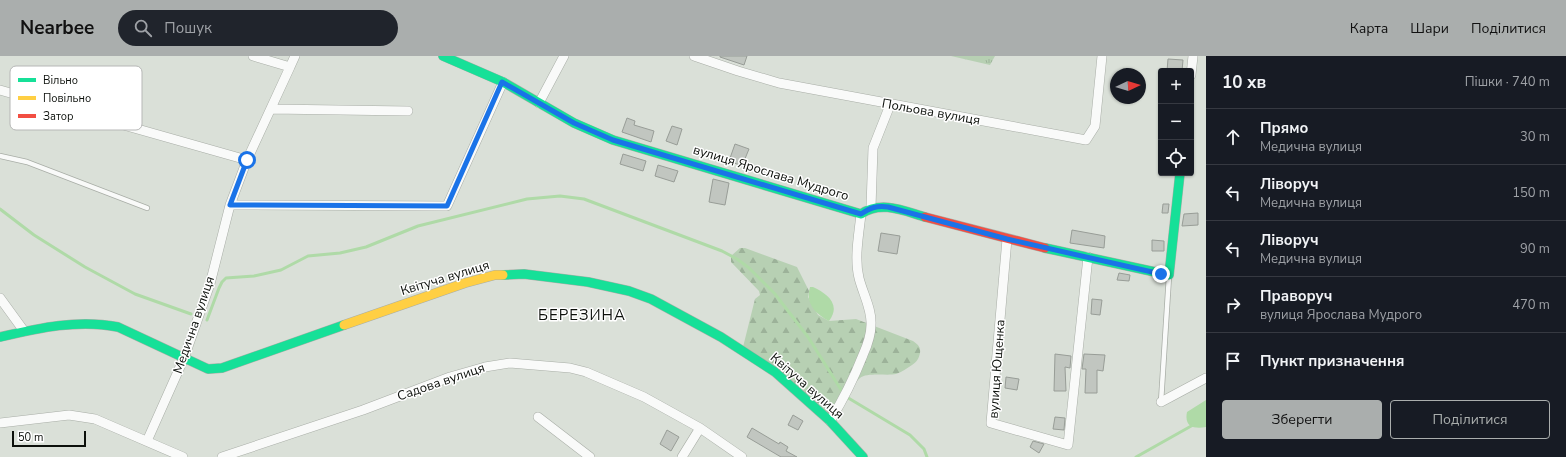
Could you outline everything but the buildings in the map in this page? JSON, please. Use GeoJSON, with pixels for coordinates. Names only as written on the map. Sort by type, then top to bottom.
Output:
{"type":"FeatureCollection","features":[{"type":"Feature","properties":{"kind":"street"},"geometry":{"type":"LineString","coordinates":[[254,56],[290,66],[295,56]]}},
{"type":"Feature","properties":{"kind":"street","name":"вулиця Ярослава Мудрого"},"geometry":{"type":"LineString","coordinates":[[443,56],[502,82],[574,123],[613,140],[861,214],[871,207]]}},
{"type":"Feature","properties":{"kind":"street"},"geometry":{"type":"LineString","coordinates":[[539,103],[564,56]]}},
{"type":"Feature","properties":{"kind":"street","name":"Польова вулиця"},"geometry":{"type":"LineString","coordinates":[[694,56],[779,83],[890,105],[1086,140],[1096,126],[1102,56]]}},
{"type":"Feature","properties":{"kind":"street"},"geometry":{"type":"LineString","coordinates":[[1192,68],[1193,56]]}},
{"type":"Feature","properties":{"kind":"street","name":"Медична вулиця"},"geometry":{"type":"LineString","coordinates":[[147,441],[184,358],[210,284],[230,205],[247,160],[290,66]]}},
{"type":"Feature","properties":{"kind":"street"},"geometry":{"type":"LineString","coordinates":[[230,205],[447,206],[502,82]]}},
{"type":"Feature","properties":{"kind":"street"},"geometry":{"type":"LineString","coordinates":[[0,90],[10,93]]}},
{"type":"Feature","properties":{"kind":"street"},"geometry":{"type":"LineString","coordinates":[[890,105],[873,148],[871,207],[888,207],[1007,239],[1169,275],[1180,176]]}},
{"type":"Feature","properties":{"kind":"street"},"geometry":{"type":"LineString","coordinates":[[271,110],[408,111]]}},
{"type":"Feature","properties":{"kind":"street"},"geometry":{"type":"LineString","coordinates":[[141,130],[247,160]]}},
{"type":"Feature","properties":{"kind":"street"},"geometry":{"type":"LineString","coordinates":[[830,421],[845,396],[857,370],[868,343],[872,327],[871,314],[859,278],[857,263],[861,214]]}},
{"type":"Feature","properties":{"kind":"street","name":"вулиця Ющенка"},"geometry":{"type":"LineString","coordinates":[[1007,239],[991,423],[1068,445],[1088,256]]}},
{"type":"Feature","properties":{"kind":"street","name":"Квітуча вулиця"},"geometry":{"type":"LineString","coordinates":[[0,337],[24,331],[83,323],[106,324],[118,328],[208,370],[222,368],[464,283],[495,275],[524,274],[539,276],[608,286],[629,291],[657,302],[720,337],[775,372],[830,421],[863,457]]}},
{"type":"Feature","properties":{"kind":"street"},"geometry":{"type":"LineString","coordinates":[[0,298],[24,331]]}},
{"type":"Feature","properties":{"kind":"street","name":"Садова вулиця"},"geometry":{"type":"LineString","coordinates":[[222,457],[363,410],[468,371],[497,364],[510,363],[552,366],[586,372],[644,397],[700,428],[742,457]]}},
{"type":"Feature","properties":{"kind":"street"},"geometry":{"type":"LineString","coordinates":[[1161,402],[1206,378]]}},
{"type":"Feature","properties":{"kind":"street"},"geometry":{"type":"LineString","coordinates":[[0,423],[70,415],[95,419],[183,457]]}},
{"type":"Feature","properties":{"kind":"street"},"geometry":{"type":"LineString","coordinates":[[538,417],[590,457]]}},
{"type":"Feature","properties":{"kind":"street"},"geometry":{"type":"LineString","coordinates":[[682,457],[700,428]]}},
{"type":"Feature","properties":{"kind":"lane"},"geometry":{"type":"LineString","coordinates":[[0,156],[27,162],[147,208]]}},
{"type":"Feature","properties":{"kind":"lane"},"geometry":{"type":"LineString","coordinates":[[1161,402],[1169,275]]}},
{"type":"Feature","properties":{"kind":"green space"},"geometry":{"type":"Polygon","coordinates":[[[951,56],[995,56],[990,65],[951,56]]]}},
{"type":"Feature","properties":{"kind":"green space"},"geometry":{"type":"Polygon","coordinates":[[[740,248],[745,248],[797,267],[809,291],[808,297],[818,315],[829,321],[856,319],[913,341],[920,349],[918,360],[896,374],[867,375],[860,378],[847,393],[830,421],[742,351],[755,299],[760,295],[759,291],[731,262],[731,256],[740,248]]]}},
{"type":"Feature","properties":{"kind":"shaded area"},"geometry":{"type":"Polygon","coordinates":[[[810,287],[823,292],[831,300],[834,309],[833,315],[829,321],[819,315],[812,307],[809,298],[810,287]]]}},
{"type":"Feature","properties":{"kind":"shaded area"},"geometry":{"type":"Polygon","coordinates":[[[1206,400],[1206,427],[1198,428],[1191,426],[1187,421],[1187,412],[1206,400]]]}},
{"type":"Feature","properties":{"kind":"waterway"},"geometry":{"type":"LineString","coordinates":[[207,320],[219,288],[226,278],[254,276],[281,270],[308,256],[340,253],[366,247],[418,226],[527,199],[560,196],[584,199],[722,251],[737,259],[749,268],[775,294],[808,337],[845,396],[910,435],[924,449],[927,457]]}},
{"type":"Feature","properties":{"kind":"waterway"},"geometry":{"type":"LineString","coordinates":[[0,209],[34,235],[85,267],[135,294],[191,314]]}},
{"type":"Feature","properties":{"kind":"waterway"},"geometry":{"type":"LineString","coordinates":[[1136,457],[1193,425]]}},
{"type":"Feature","properties":{"kind":"traffic: fast"},"geometry":{"type":"LineString","coordinates":[[443,56],[503,82],[574,123],[613,140],[861,214],[869,210],[885,207],[925,217]]}},
{"type":"Feature","properties":{"kind":"traffic: fast"},"geometry":{"type":"LineString","coordinates":[[1045,248],[1169,275],[1180,176]]}},
{"type":"Feature","properties":{"kind":"traffic: fast"},"geometry":{"type":"LineString","coordinates":[[503,275],[524,274],[588,282],[629,291],[651,299],[721,337],[775,372],[830,421],[863,457]]}},
{"type":"Feature","properties":{"kind":"traffic: fast"},"geometry":{"type":"LineString","coordinates":[[0,337],[73,324],[118,327],[208,369],[222,368],[344,325]]}},
{"type":"Feature","properties":{"kind":"traffic: slow"},"geometry":{"type":"LineString","coordinates":[[344,325],[465,283],[495,275],[503,275]]}},
{"type":"Feature","properties":{"kind":"traffic: jam"},"geometry":{"type":"LineString","coordinates":[[925,217],[1045,248]]}},
{"type":"Feature","properties":{"kind":"district","name":"БЕРЕЗИНА"},"geometry":{"type":"Point","coordinates":[582,315]}},
{"type":"Feature","properties":{"kind":"route"},"geometry":{"type":"LineString","coordinates":[[247,160],[230,205],[447,206],[502,82],[574,123],[613,140],[861,214],[871,207],[888,207],[1007,239],[1088,256],[1161,274]]}}]}
